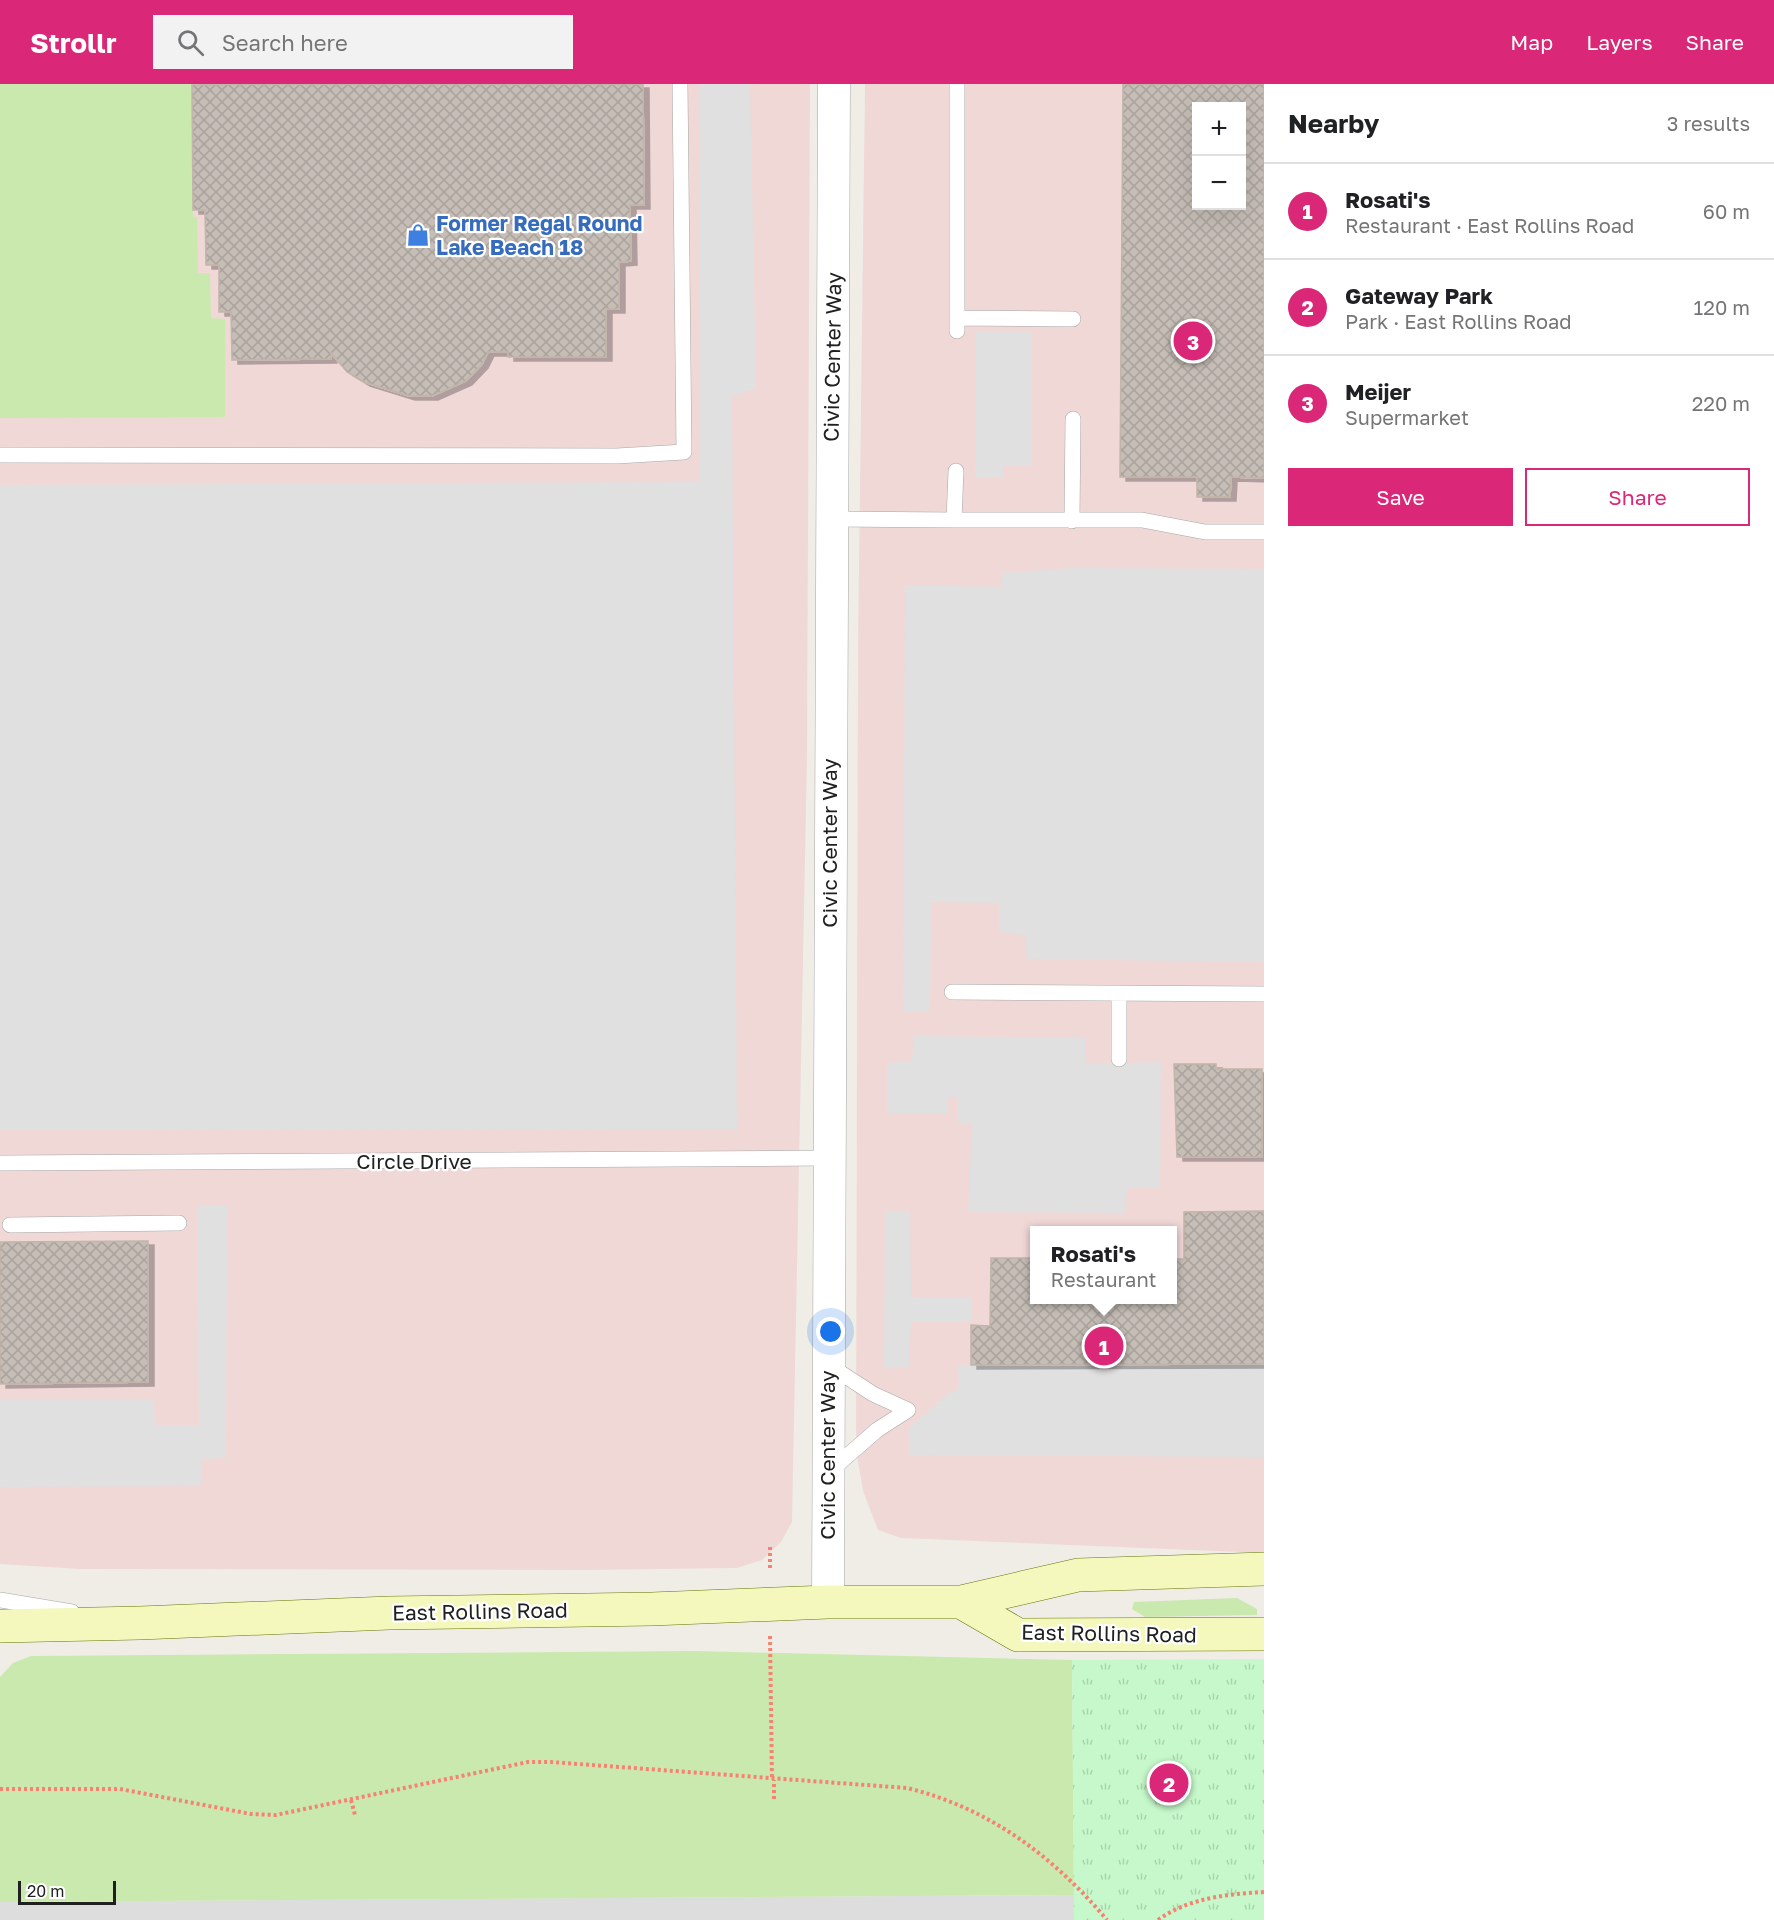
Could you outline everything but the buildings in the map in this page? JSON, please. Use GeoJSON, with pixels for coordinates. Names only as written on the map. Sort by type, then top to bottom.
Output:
{"type":"FeatureCollection","features":[{"type":"Feature","properties":{"kind":"main road","name":"East Rollins Road"},"geometry":{"type":"LineString","coordinates":[[0,1626],[140,1623],[389,1612],[652,1609],[828,1602],[961,1602],[1077,1575],[1264,1569]]}},
{"type":"Feature","properties":{"kind":"main road","name":"East Rollins Road"},"geometry":{"type":"LineString","coordinates":[[961,1602],[1018,1635],[1264,1634]]}},
{"type":"Feature","properties":{"kind":"street","name":"Civic Center Way"},"geometry":{"type":"LineString","coordinates":[[828,1602],[830,519],[834,84]]}},
{"type":"Feature","properties":{"kind":"lane"},"geometry":{"type":"LineString","coordinates":[[0,455],[617,456],[684,452],[680,84]]}},
{"type":"Feature","properties":{"kind":"lane"},"geometry":{"type":"LineString","coordinates":[[957,84],[957,325],[1074,319]]}},
{"type":"Feature","properties":{"kind":"lane"},"geometry":{"type":"LineString","coordinates":[[1072,521],[1073,420]]}},
{"type":"Feature","properties":{"kind":"lane"},"geometry":{"type":"LineString","coordinates":[[954,520],[956,471]]}},
{"type":"Feature","properties":{"kind":"lane"},"geometry":{"type":"LineString","coordinates":[[830,519],[1142,520],[1205,532],[1264,532]]}},
{"type":"Feature","properties":{"kind":"lane"},"geometry":{"type":"LineString","coordinates":[[952,992],[1264,994]]}},
{"type":"Feature","properties":{"kind":"lane"},"geometry":{"type":"LineString","coordinates":[[1119,994],[1119,1059]]}},
{"type":"Feature","properties":{"kind":"lane","name":"Circle Drive"},"geometry":{"type":"LineString","coordinates":[[0,1163],[828,1158]]}},
{"type":"Feature","properties":{"kind":"lane"},"geometry":{"type":"LineString","coordinates":[[10,1225],[178,1223]]}},
{"type":"Feature","properties":{"kind":"lane"},"geometry":{"type":"LineString","coordinates":[[827,1364],[873,1394],[908,1410],[877,1430],[827,1473]]}},
{"type":"Feature","properties":{"kind":"lane"},"geometry":{"type":"LineString","coordinates":[[0,1600],[140,1623]]}},
{"type":"Feature","properties":{"kind":"path"},"geometry":{"type":"LineString","coordinates":[[771,1654],[774,1799]]}},
{"type":"Feature","properties":{"kind":"path"},"geometry":{"type":"LineString","coordinates":[[0,1789],[120,1789],[264,1816],[528,1762],[573,1762],[907,1788],[962,1804],[994,1821],[1029,1844],[1061,1870],[1107,1920]]}},
{"type":"Feature","properties":{"kind":"path"},"geometry":{"type":"LineString","coordinates":[[351,1800],[355,1815]]}},
{"type":"Feature","properties":{"kind":"path"},"geometry":{"type":"LineString","coordinates":[[1158,1920],[1215,1896],[1264,1892]]}},
{"type":"Feature","properties":{"kind":"shaded area"},"geometry":{"type":"Polygon","coordinates":[[[0,84],[810,84],[807,756],[792,1522],[781,1542],[762,1560],[737,1568],[585,1570],[80,1569],[0,1564],[0,84]]]}},
{"type":"Feature","properties":{"kind":"shaded area"},"geometry":{"type":"Polygon","coordinates":[[[700,84],[750,84],[756,388],[732,397],[737,1129],[0,1130],[0,485],[700,482],[700,84]]]}},
{"type":"Feature","properties":{"kind":"shaded area"},"geometry":{"type":"Polygon","coordinates":[[[865,84],[1264,84],[1264,1553],[901,1538],[878,1530],[863,1491],[856,1449],[858,649],[865,84]]]}},
{"type":"Feature","properties":{"kind":"shaded area"},"geometry":{"type":"Polygon","coordinates":[[[976,332],[1032,332],[1032,466],[1003,466],[1003,478],[975,478],[976,332]]]}},
{"type":"Feature","properties":{"kind":"shaded area"},"geometry":{"type":"Polygon","coordinates":[[[1073,568],[1264,569],[1264,962],[1027,959],[1025,935],[999,932],[999,903],[931,902],[930,1011],[903,1011],[905,585],[1002,587],[1002,573],[1073,568]]]}},
{"type":"Feature","properties":{"kind":"shaded area"},"geometry":{"type":"Polygon","coordinates":[[[914,1036],[1085,1038],[1085,1060],[1088,1064],[1161,1062],[1160,1187],[1130,1188],[1126,1193],[1125,1213],[968,1212],[972,1123],[958,1123],[957,1097],[948,1098],[947,1113],[887,1113],[887,1063],[912,1061],[914,1036]]]}},
{"type":"Feature","properties":{"kind":"shaded area"},"geometry":{"type":"Polygon","coordinates":[[[197,1206],[227,1206],[226,1458],[201,1459],[201,1486],[0,1487],[0,1399],[153,1399],[155,1425],[199,1425],[197,1206]]]}},
{"type":"Feature","properties":{"kind":"shaded area"},"geometry":{"type":"Polygon","coordinates":[[[885,1211],[910,1211],[911,1297],[971,1298],[971,1322],[911,1322],[909,1368],[884,1368],[885,1211]]]}},
{"type":"Feature","properties":{"kind":"shaded area"},"geometry":{"type":"Polygon","coordinates":[[[1201,1364],[1264,1364],[1264,1457],[909,1455],[909,1428],[950,1392],[956,1391],[959,1386],[958,1365],[1201,1366],[1201,1364]]]}},
{"type":"Feature","properties":{"kind":"shaded area"},"geometry":{"type":"Polygon","coordinates":[[[1074,1895],[1074,1920],[0,1920],[0,1902],[1074,1895]]]}},
{"type":"Feature","properties":{"kind":"green space"},"geometry":{"type":"Polygon","coordinates":[[[0,84],[192,84],[193,217],[197,217],[198,273],[210,273],[211,318],[225,319],[225,417],[0,418],[0,84]]]}},
{"type":"Feature","properties":{"kind":"green space"},"geometry":{"type":"Polygon","coordinates":[[[1237,1598],[1257,1609],[1257,1615],[1145,1617],[1132,1609],[1134,1602],[1237,1598]]]}},
{"type":"Feature","properties":{"kind":"green space"},"geometry":{"type":"Polygon","coordinates":[[[694,1651],[1072,1660],[1074,1895],[0,1902],[0,1677],[13,1663],[31,1656],[694,1651]]]}},
{"type":"Feature","properties":{"kind":"green space"},"geometry":{"type":"Polygon","coordinates":[[[1264,1659],[1264,1920],[1074,1920],[1072,1660],[1264,1659]]]}},
{"type":"Feature","properties":{"kind":"place","name":"Former Regal Round Lake Beach 18"},"geometry":{"type":"Point","coordinates":[418,235]}},
{"type":"Feature","properties":{"kind":"place","name":"Meijer"},"geometry":{"type":"Point","coordinates":[1193,341]}},
{"type":"Feature","properties":{"kind":"place","name":"Rosati's"},"geometry":{"type":"Point","coordinates":[1104,1346]}},
{"type":"Feature","properties":{"kind":"place","name":"Gateway Park"},"geometry":{"type":"Point","coordinates":[1169,1783]}}]}
